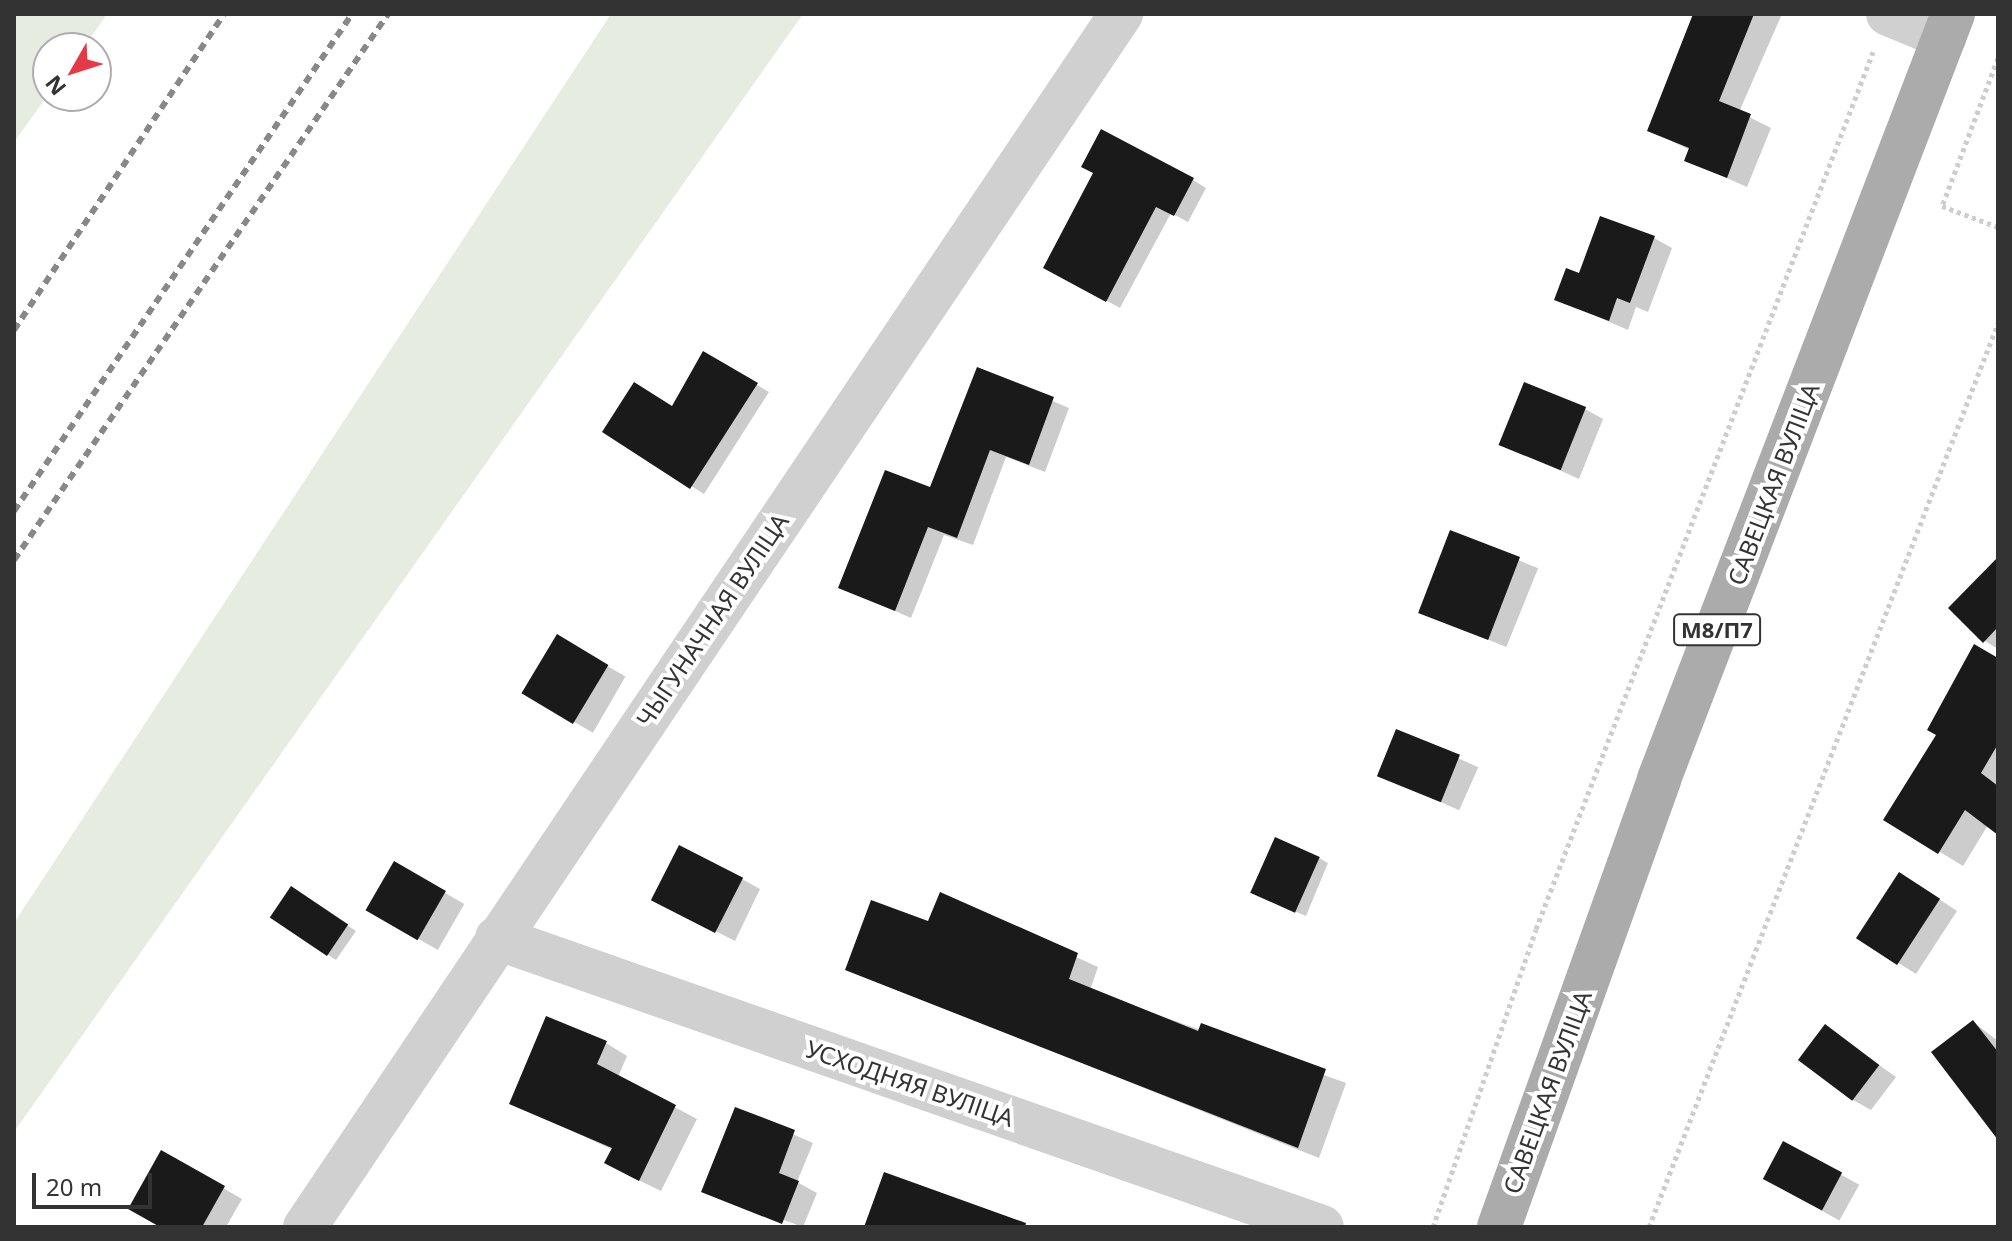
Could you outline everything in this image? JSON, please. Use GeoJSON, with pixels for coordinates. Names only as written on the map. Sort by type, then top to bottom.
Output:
{"type":"FeatureCollection","features":[{"type":"Feature","properties":{"kind":"main road","name":"САВЕЦКАЯ ВУЛІЦА"},"geometry":{"type":"LineString","coordinates":[[1499,1227],[1659,779],[1949,26]]}},
{"type":"Feature","properties":{"kind":"street","name":"ЧЫГУНАЧНАЯ ВУЛІЦА"},"geometry":{"type":"LineString","coordinates":[[305,1227],[1121,14]]}},
{"type":"Feature","properties":{"kind":"street"},"geometry":{"type":"LineString","coordinates":[[1882,29],[1949,26]]}},
{"type":"Feature","properties":{"kind":"street","name":"УСХОДНЯЯ ВУЛІЦА"},"geometry":{"type":"LineString","coordinates":[[497,938],[1322,1227]]}},
{"type":"Feature","properties":{"kind":"path"},"geometry":{"type":"LineString","coordinates":[[1433,1227],[1536,929],[1882,29]]}},
{"type":"Feature","properties":{"kind":"path"},"geometry":{"type":"LineString","coordinates":[[1998,58],[1942,206],[1998,227]]}},
{"type":"Feature","properties":{"kind":"path"},"geometry":{"type":"LineString","coordinates":[[1649,1227],[1998,323]]}},
{"type":"Feature","properties":{"kind":"shaded area"},"geometry":{"type":"Polygon","coordinates":[[[14,14],[107,14],[94,32],[32,32],[32,112],[36,112],[14,142],[14,14]]]}},
{"type":"Feature","properties":{"kind":"shaded area"},"geometry":{"type":"Polygon","coordinates":[[[611,14],[803,14],[14,1132],[14,923],[611,14]]]}},
{"type":"Feature","properties":{"kind":"building"},"geometry":{"type":"Polygon","coordinates":[[[1693,14],[1754,14],[1719,101],[1751,114],[1727,178],[1684,161],[1689,148],[1647,131],[1693,14]]]}},
{"type":"Feature","properties":{"kind":"building"},"geometry":{"type":"Polygon","coordinates":[[[1101,129],[1194,178],[1174,216],[1156,207],[1106,302],[1043,268],[1093,173],[1081,167],[1101,129]]]}},
{"type":"Feature","properties":{"kind":"building"},"geometry":{"type":"Polygon","coordinates":[[[1600,216],[1655,236],[1630,303],[1617,298],[1609,321],[1554,300],[1566,268],[1579,273],[1600,216]]]}},
{"type":"Feature","properties":{"kind":"building"},"geometry":{"type":"Polygon","coordinates":[[[703,351],[758,383],[690,489],[602,432],[634,382],[672,406],[703,351]]]}},
{"type":"Feature","properties":{"kind":"building"},"geometry":{"type":"Polygon","coordinates":[[[977,367],[1054,397],[1029,465],[990,450],[957,538],[928,527],[895,611],[838,588],[885,470],[930,487],[977,367]]]}},
{"type":"Feature","properties":{"kind":"building"},"geometry":{"type":"Polygon","coordinates":[[[1524,382],[1586,407],[1561,470],[1499,445],[1524,382]]]}},
{"type":"Feature","properties":{"kind":"building"},"geometry":{"type":"Polygon","coordinates":[[[1450,530],[1520,557],[1488,640],[1418,613],[1450,530]]]}},
{"type":"Feature","properties":{"kind":"building"},"geometry":{"type":"Polygon","coordinates":[[[1998,557],[1998,627],[1983,643],[1948,608],[1998,557]]]}},
{"type":"Feature","properties":{"kind":"building"},"geometry":{"type":"Polygon","coordinates":[[[557,634],[608,665],[573,724],[521,693],[557,634]]]}},
{"type":"Feature","properties":{"kind":"building"},"geometry":{"type":"Polygon","coordinates":[[[1974,644],[1998,658],[1998,744],[1981,773],[1998,786],[1998,835],[1965,810],[1938,854],[1883,820],[1936,735],[1927,730],[1974,644]]]}},
{"type":"Feature","properties":{"kind":"building"},"geometry":{"type":"Polygon","coordinates":[[[1396,729],[1460,755],[1441,802],[1377,776],[1396,729]]]}},
{"type":"Feature","properties":{"kind":"building"},"geometry":{"type":"Polygon","coordinates":[[[1275,837],[1320,857],[1295,913],[1250,893],[1275,837]]]}},
{"type":"Feature","properties":{"kind":"building"},"geometry":{"type":"Polygon","coordinates":[[[679,845],[743,878],[715,933],[651,900],[679,845]]]}},
{"type":"Feature","properties":{"kind":"building"},"geometry":{"type":"Polygon","coordinates":[[[394,861],[446,891],[417,940],[366,910],[394,861]]]}},
{"type":"Feature","properties":{"kind":"building"},"geometry":{"type":"Polygon","coordinates":[[[1899,872],[1940,899],[1897,965],[1856,938],[1899,872]]]}},
{"type":"Feature","properties":{"kind":"building"},"geometry":{"type":"Polygon","coordinates":[[[291,886],[348,925],[327,956],[270,918],[291,886]]]}},
{"type":"Feature","properties":{"kind":"building"},"geometry":{"type":"Polygon","coordinates":[[[940,892],[1078,953],[1069,979],[1198,1031],[1201,1023],[1326,1069],[1298,1148],[845,970],[871,900],[928,921],[940,892]]]}},
{"type":"Feature","properties":{"kind":"building"},"geometry":{"type":"Polygon","coordinates":[[[546,1016],[607,1041],[597,1064],[676,1105],[639,1181],[604,1163],[612,1148],[509,1104],[546,1016]]]}},
{"type":"Feature","properties":{"kind":"building"},"geometry":{"type":"Polygon","coordinates":[[[1973,1020],[1998,1052],[1998,1140],[1931,1052],[1973,1020]]]}},
{"type":"Feature","properties":{"kind":"building"},"geometry":{"type":"Polygon","coordinates":[[[1825,1024],[1879,1065],[1852,1101],[1798,1060],[1825,1024]]]}},
{"type":"Feature","properties":{"kind":"building"},"geometry":{"type":"Polygon","coordinates":[[[735,1107],[795,1130],[779,1173],[799,1181],[782,1224],[701,1192],[735,1107]]]}},
{"type":"Feature","properties":{"kind":"building"},"geometry":{"type":"Polygon","coordinates":[[[1783,1141],[1842,1172],[1822,1210],[1763,1179],[1783,1141]]]}},
{"type":"Feature","properties":{"kind":"building"},"geometry":{"type":"Polygon","coordinates":[[[161,1150],[225,1186],[202,1227],[160,1227],[128,1209],[161,1150]]]}},
{"type":"Feature","properties":{"kind":"building"},"geometry":{"type":"Polygon","coordinates":[[[884,1172],[1026,1223],[1025,1227],[864,1227],[884,1172]]]}},
{"type":"Feature","properties":{"kind":"railway"},"geometry":{"type":"LineString","coordinates":[[14,330],[224,14]]}},
{"type":"Feature","properties":{"kind":"railway"},"geometry":{"type":"LineString","coordinates":[[14,511],[352,14]]}},
{"type":"Feature","properties":{"kind":"railway"},"geometry":{"type":"LineString","coordinates":[[14,560],[388,14]]}}]}
